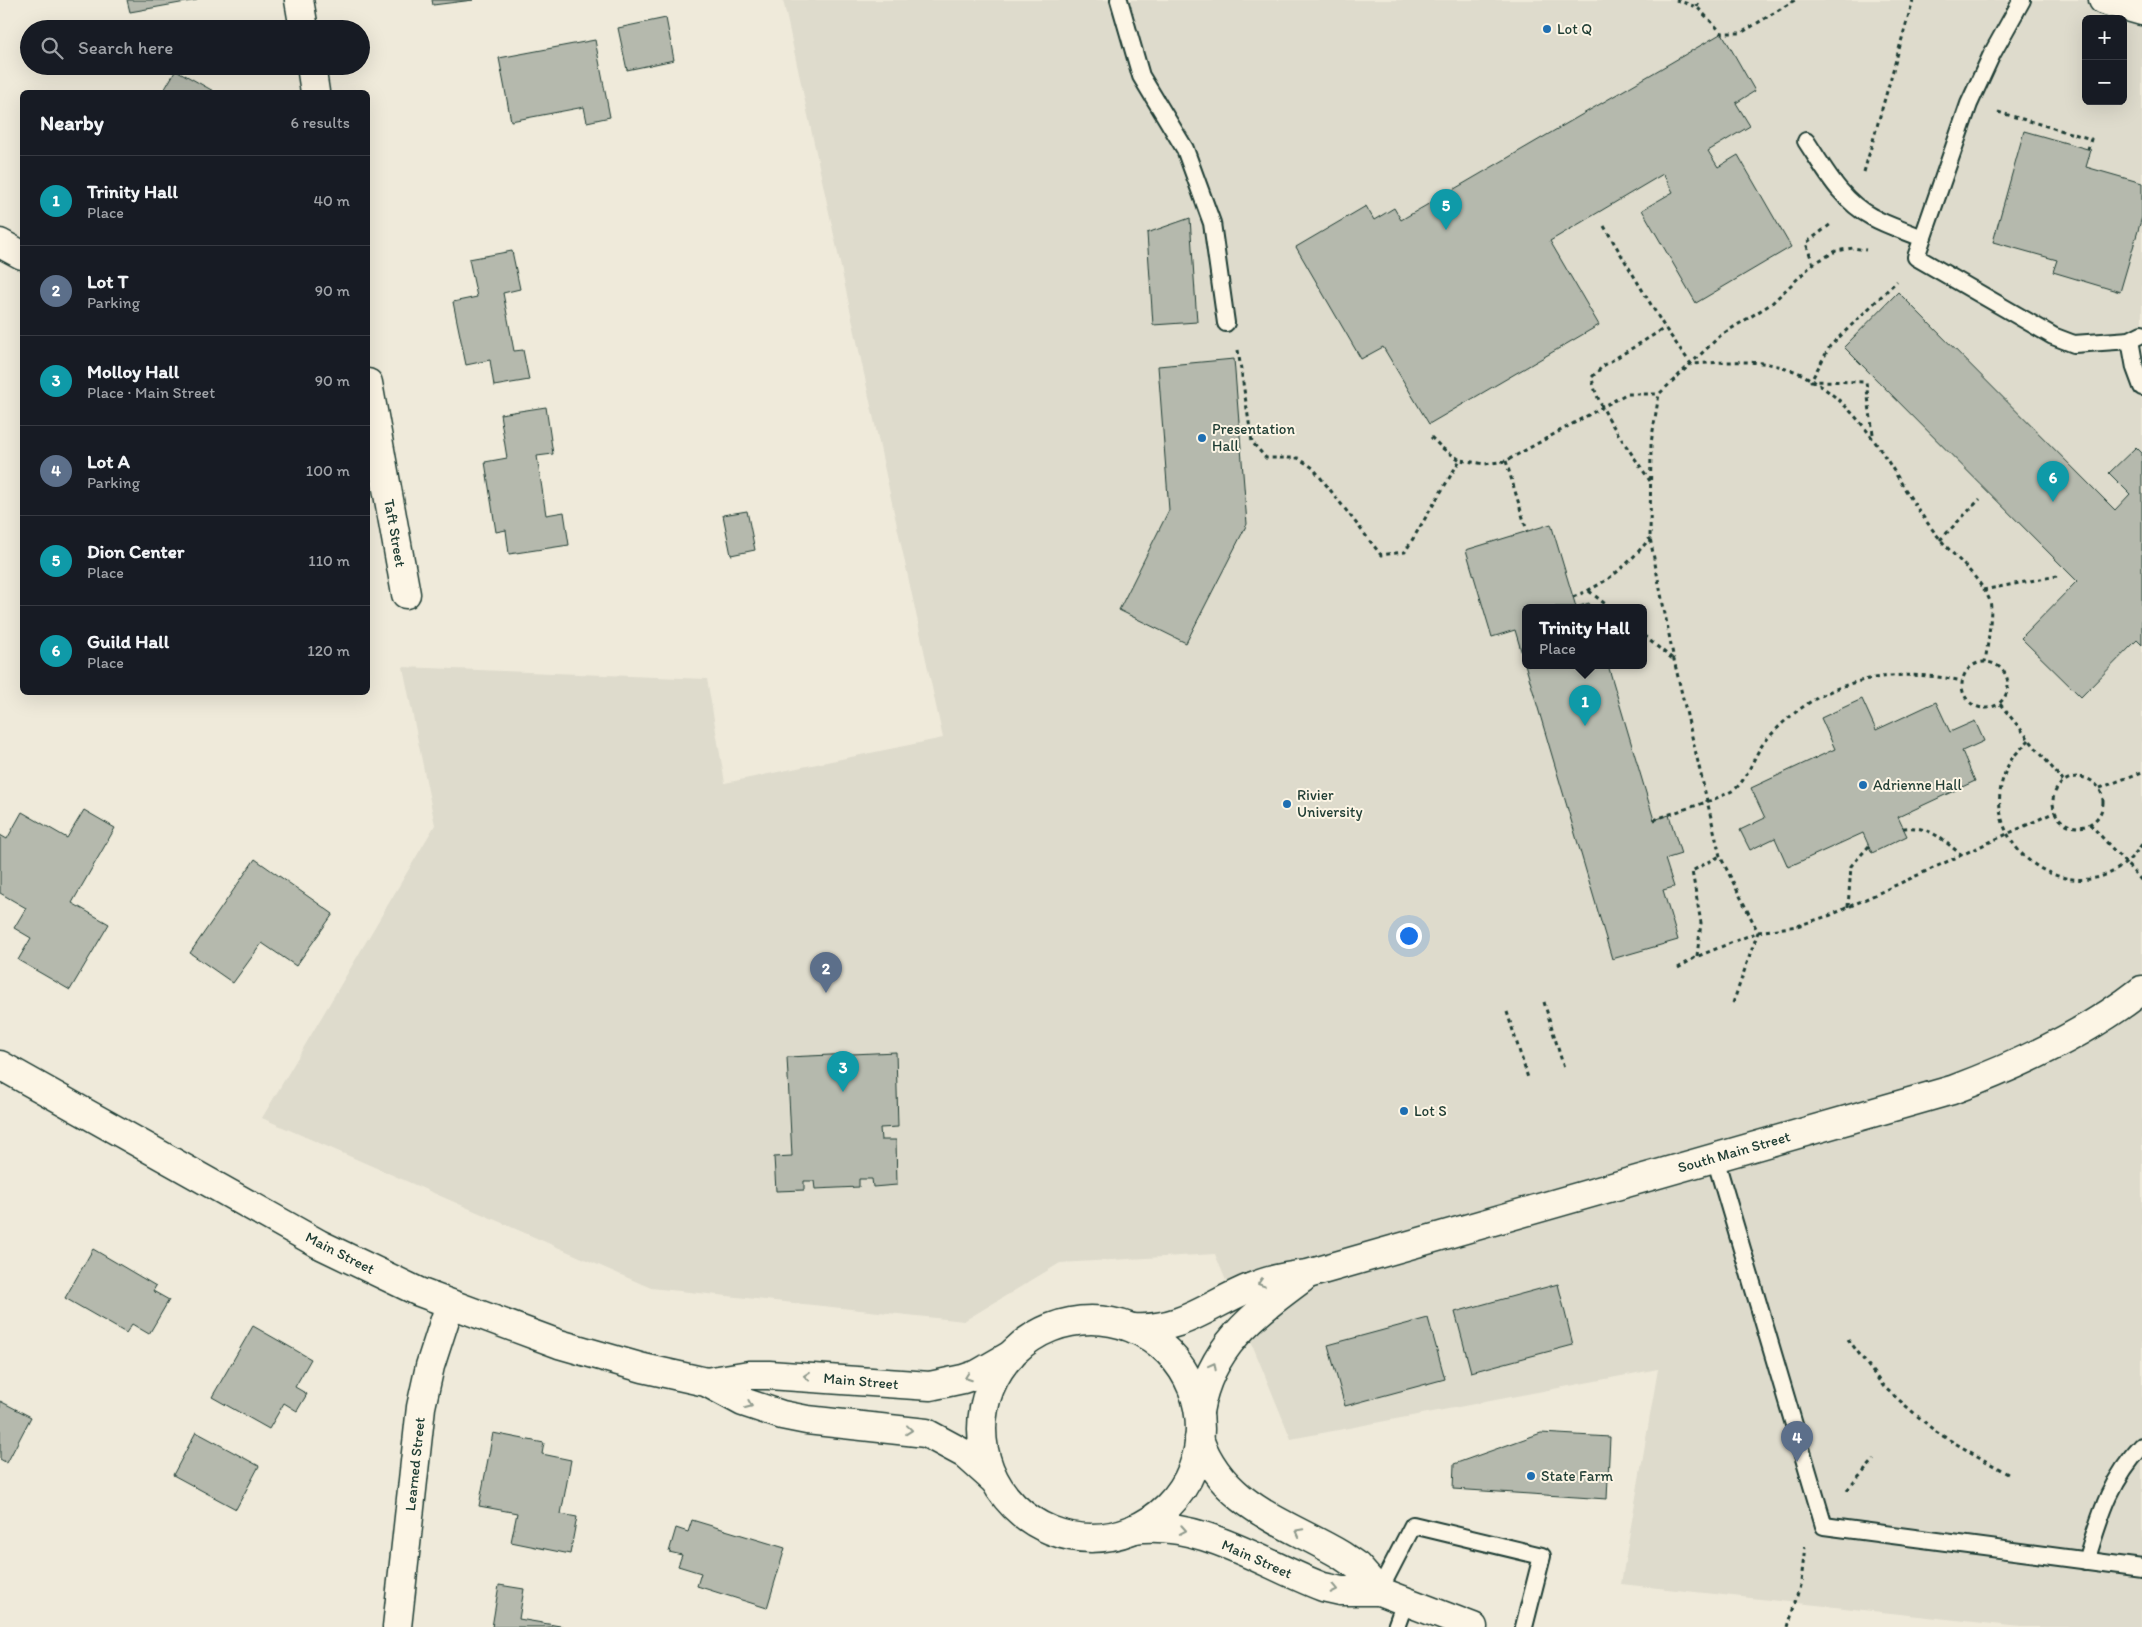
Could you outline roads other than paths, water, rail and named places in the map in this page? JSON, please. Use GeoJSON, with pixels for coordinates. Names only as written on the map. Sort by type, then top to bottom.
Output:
{"type":"FeatureCollection","features":[{"type":"Feature","properties":{"kind":"main road"},"geometry":{"type":"LineString","coordinates":[[299,0],[302,20]]}},
{"type":"Feature","properties":{"kind":"main road"},"geometry":{"type":"LineString","coordinates":[[2103,0],[2142,11]]}},
{"type":"Feature","properties":{"kind":"main road"},"geometry":{"type":"LineString","coordinates":[[312,75],[315,90]]}},
{"type":"Feature","properties":{"kind":"main road"},"geometry":{"type":"LineString","coordinates":[[0,243],[20,254]]}},
{"type":"Feature","properties":{"kind":"main road","name":"Taft Street"},"geometry":{"type":"LineString","coordinates":[[370,407],[373,444],[406,594]]}},
{"type":"Feature","properties":{"kind":"main road","name":"South Main Street"},"geometry":{"type":"LineString","coordinates":[[1133,1328],[1146,1329],[1172,1326],[1252,1286],[1286,1277],[1308,1274],[1952,1090],[1997,1073],[2042,1052],[2127,1002],[2142,990]]}},
{"type":"Feature","properties":{"kind":"main road","name":"Main Street"},"geometry":{"type":"LineString","coordinates":[[0,1065],[319,1244],[450,1304],[577,1349],[643,1368],[706,1382],[743,1402],[782,1416],[926,1433],[965,1454],[994,1480]]}},
{"type":"Feature","properties":{"kind":"main road","name":"South Main Street"},"geometry":{"type":"LineString","coordinates":[[1199,1412],[1207,1379],[1231,1340],[1272,1301],[1308,1274]]}},
{"type":"Feature","properties":{"kind":"main road","name":"Learned Street"},"geometry":{"type":"LineString","coordinates":[[397,1627],[421,1407],[432,1359],[450,1304]]}},
{"type":"Feature","properties":{"kind":"main road"},"geometry":{"type":"LineString","coordinates":[[1096,1320],[1133,1328],[1161,1345],[1182,1368],[1195,1396],[1199,1412],[1199,1439],[1196,1458],[1181,1491],[1168,1506],[1134,1529],[1097,1538],[1081,1538],[1051,1531],[1024,1515],[1002,1493],[987,1464],[983,1447],[982,1415],[992,1381],[1011,1355],[1035,1335],[1064,1323],[1096,1320]]}},
{"type":"Feature","properties":{"kind":"main road","name":"Main Street"},"geometry":{"type":"LineString","coordinates":[[706,1382],[749,1375],[769,1375],[930,1386],[970,1376],[1011,1355]]}},
{"type":"Feature","properties":{"kind":"main road","name":"Main Street"},"geometry":{"type":"LineString","coordinates":[[1199,1439],[1214,1470],[1238,1497],[1357,1566],[1401,1615],[1473,1627]]}},
{"type":"Feature","properties":{"kind":"main road","name":"Main Street"},"geometry":{"type":"LineString","coordinates":[[1134,1529],[1163,1527],[1194,1532],[1323,1587],[1341,1591],[1379,1591]]}},
{"type":"Feature","properties":{"kind":"lane"},"geometry":{"type":"LineString","coordinates":[[1119,0],[1141,76],[1185,149],[1212,223],[1226,323]]}},
{"type":"Feature","properties":{"kind":"lane"},"geometry":{"type":"LineString","coordinates":[[2022,0],[1992,54],[1969,104],[1916,257],[2053,336],[2074,344],[2136,337],[2135,368],[2142,387]]}},
{"type":"Feature","properties":{"kind":"lane"},"geometry":{"type":"LineString","coordinates":[[1806,141],[1833,182],[1850,201],[1870,216],[1922,238]]}},
{"type":"Feature","properties":{"kind":"lane"},"geometry":{"type":"LineString","coordinates":[[1715,1158],[1824,1526],[2142,1568]]}},
{"type":"Feature","properties":{"kind":"lane"},"geometry":{"type":"LineString","coordinates":[[2086,1561],[2106,1498],[2126,1463],[2142,1446]]}},
{"type":"Feature","properties":{"kind":"lane"},"geometry":{"type":"LineString","coordinates":[[1379,1591],[1413,1525],[1542,1556],[1524,1627]]}},
{"type":"Feature","properties":{"kind":"place","name":"Lot Q"},"geometry":{"type":"Point","coordinates":[1547,29]}},
{"type":"Feature","properties":{"kind":"place","name":"Dion Center"},"geometry":{"type":"Point","coordinates":[1446,230]}},
{"type":"Feature","properties":{"kind":"place","name":"Presentation Hall"},"geometry":{"type":"Point","coordinates":[1202,438]}},
{"type":"Feature","properties":{"kind":"place","name":"Guild Hall"},"geometry":{"type":"Point","coordinates":[2053,502]}},
{"type":"Feature","properties":{"kind":"place","name":"Trinity Hall"},"geometry":{"type":"Point","coordinates":[1585,726]}},
{"type":"Feature","properties":{"kind":"place","name":"Adrienne Hall"},"geometry":{"type":"Point","coordinates":[1863,785]}},
{"type":"Feature","properties":{"kind":"place","name":"Rivier University"},"geometry":{"type":"Point","coordinates":[1287,804]}},
{"type":"Feature","properties":{"kind":"place","name":"Lot T"},"geometry":{"type":"Point","coordinates":[826,993]}},
{"type":"Feature","properties":{"kind":"place","name":"Molloy Hall"},"geometry":{"type":"Point","coordinates":[843,1092]}},
{"type":"Feature","properties":{"kind":"place","name":"Lot S"},"geometry":{"type":"Point","coordinates":[1404,1111]}},
{"type":"Feature","properties":{"kind":"place","name":"Lot A"},"geometry":{"type":"Point","coordinates":[1797,1462]}},
{"type":"Feature","properties":{"kind":"place","name":"State Farm"},"geometry":{"type":"Point","coordinates":[1531,1476]}}]}
